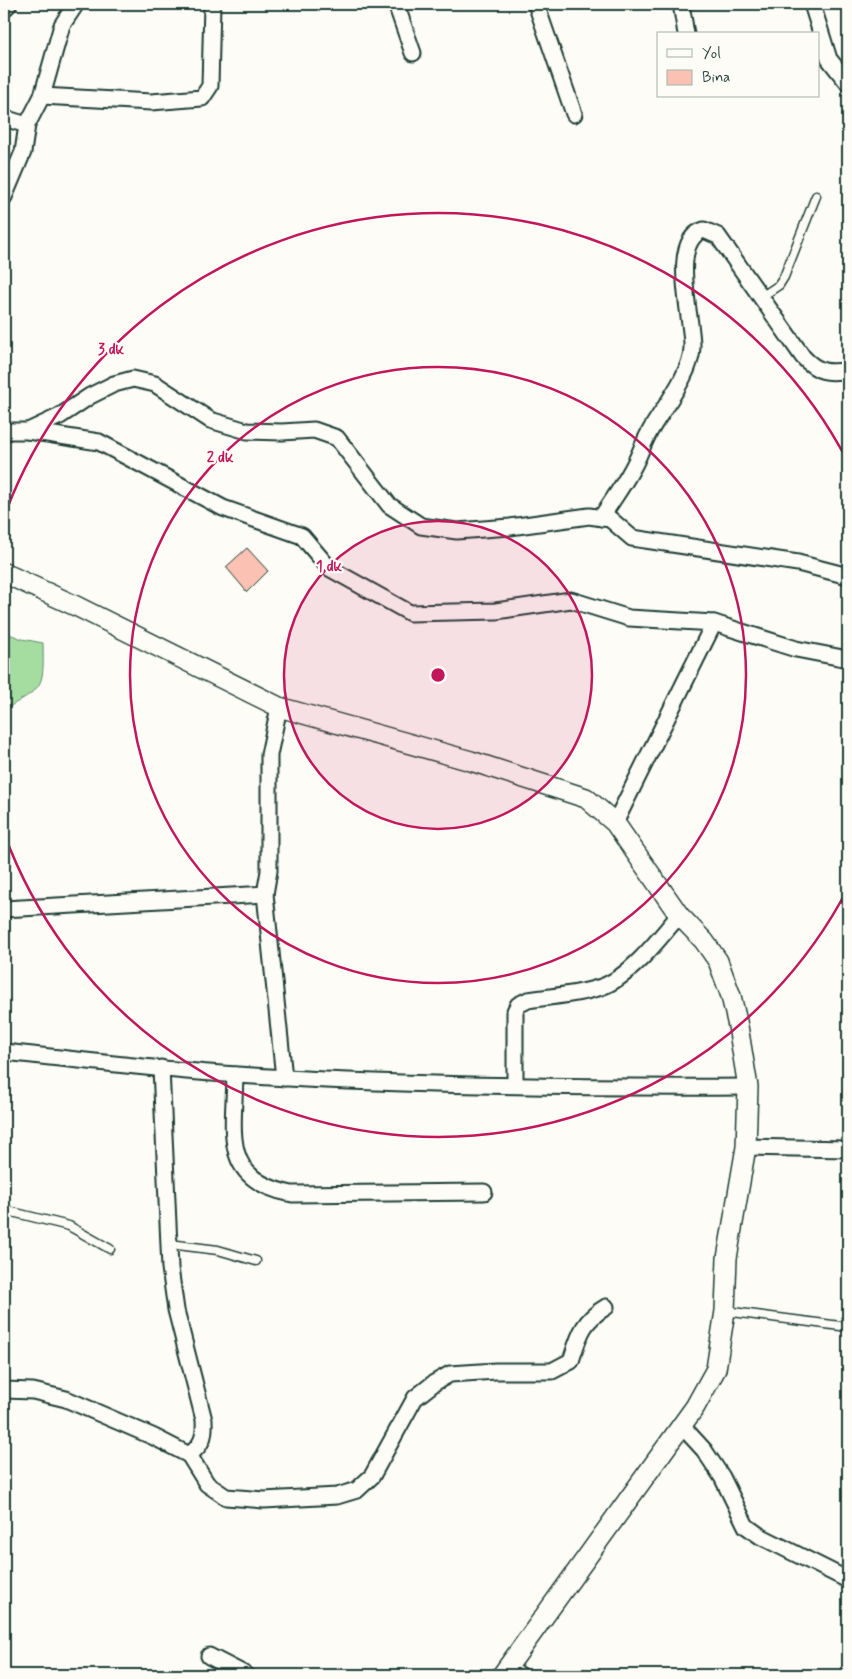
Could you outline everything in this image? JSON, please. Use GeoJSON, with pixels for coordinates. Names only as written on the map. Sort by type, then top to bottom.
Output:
{"type":"FeatureCollection","features":[{"type":"Feature","properties":{"kind":"street"},"geometry":{"type":"LineString","coordinates":[[4,9],[9,4]]}},
{"type":"Feature","properties":{"kind":"street"},"geometry":{"type":"LineString","coordinates":[[4,196],[23,152],[27,125],[42,96],[62,26],[76,4]]}},
{"type":"Feature","properties":{"kind":"street"},"geometry":{"type":"LineString","coordinates":[[42,96],[151,102],[202,98],[210,86],[212,4]]}},
{"type":"Feature","properties":{"kind":"street"},"geometry":{"type":"LineString","coordinates":[[396,4],[413,53]]}},
{"type":"Feature","properties":{"kind":"street"},"geometry":{"type":"LineString","coordinates":[[536,4],[574,114]]}},
{"type":"Feature","properties":{"kind":"street"},"geometry":{"type":"LineString","coordinates":[[681,4],[686,32]]}},
{"type":"Feature","properties":{"kind":"street"},"geometry":{"type":"LineString","coordinates":[[812,4],[829,59],[848,83]]}},
{"type":"Feature","properties":{"kind":"street"},"geometry":{"type":"LineString","coordinates":[[4,118],[27,125]]}},
{"type":"Feature","properties":{"kind":"street"},"geometry":{"type":"LineString","coordinates":[[601,518],[632,468],[648,433],[690,361],[692,346],[684,273],[686,252],[690,239],[696,232],[704,230],[718,236],[812,367],[824,373],[848,370]]}},
{"type":"Feature","properties":{"kind":"street"},"geometry":{"type":"LineString","coordinates":[[28,431],[60,416],[114,384],[133,379],[156,384],[210,420],[247,431],[314,430],[337,438],[389,505],[421,526],[457,531],[510,527],[589,516],[610,519],[632,538],[798,563],[848,576]]}},
{"type":"Feature","properties":{"kind":"street"},"geometry":{"type":"LineString","coordinates":[[4,431],[28,431],[100,442],[130,460],[223,508],[302,536],[329,568],[410,613],[496,611],[571,600],[629,618],[714,623],[796,649],[848,659]]}},
{"type":"Feature","properties":{"kind":"street"},"geometry":{"type":"LineString","coordinates":[[4,573],[78,607],[279,707],[471,761],[586,798],[615,823],[679,915],[704,941],[718,961],[731,996],[748,1087],[746,1147],[727,1258],[725,1311],[716,1369],[696,1407],[509,1674]]}},
{"type":"Feature","properties":{"kind":"street"},"geometry":{"type":"LineString","coordinates":[[615,823],[714,623]]}},
{"type":"Feature","properties":{"kind":"street"},"geometry":{"type":"LineString","coordinates":[[279,707],[269,755],[268,871],[265,894],[284,1078]]}},
{"type":"Feature","properties":{"kind":"street"},"geometry":{"type":"LineString","coordinates":[[4,909],[265,894]]}},
{"type":"Feature","properties":{"kind":"street"},"geometry":{"type":"LineString","coordinates":[[515,1085],[515,1011],[518,1005],[528,1000],[600,988],[612,982],[632,966],[679,915]]}},
{"type":"Feature","properties":{"kind":"street"},"geometry":{"type":"LineString","coordinates":[[4,1052],[235,1075],[284,1078],[620,1088],[748,1087]]}},
{"type":"Feature","properties":{"kind":"street"},"geometry":{"type":"LineString","coordinates":[[161,1068],[169,1244],[176,1310],[204,1420],[205,1434],[200,1447],[189,1455]]}},
{"type":"Feature","properties":{"kind":"street"},"geometry":{"type":"LineString","coordinates":[[235,1075],[234,1148],[237,1157],[249,1176],[273,1190],[292,1194],[484,1192]]}},
{"type":"Feature","properties":{"kind":"street"},"geometry":{"type":"LineString","coordinates":[[746,1147],[848,1148]]}},
{"type":"Feature","properties":{"kind":"street"},"geometry":{"type":"LineString","coordinates":[[4,1390],[33,1391],[66,1399],[189,1455],[207,1484],[226,1497],[273,1499],[338,1496],[357,1490],[372,1476],[415,1398],[434,1383],[450,1374],[496,1370],[552,1371],[571,1360],[581,1329],[595,1314],[606,1308]]}},
{"type":"Feature","properties":{"kind":"street"},"geometry":{"type":"LineString","coordinates":[[682,1426],[704,1450],[722,1477],[746,1526],[760,1536],[848,1580]]}},
{"type":"Feature","properties":{"kind":"street"},"geometry":{"type":"LineString","coordinates":[[209,1656],[246,1675]]}},
{"type":"Feature","properties":{"kind":"lane"},"geometry":{"type":"LineString","coordinates":[[761,297],[779,285],[784,277],[816,196]]}},
{"type":"Feature","properties":{"kind":"lane"},"geometry":{"type":"LineString","coordinates":[[4,1210],[70,1226],[110,1249]]}},
{"type":"Feature","properties":{"kind":"lane"},"geometry":{"type":"LineString","coordinates":[[169,1244],[218,1250],[256,1261]]}},
{"type":"Feature","properties":{"kind":"lane"},"geometry":{"type":"LineString","coordinates":[[725,1311],[848,1327]]}},
{"type":"Feature","properties":{"kind":"green space"},"geometry":{"type":"Polygon","coordinates":[[[4,632],[22,639],[43,643],[43,670],[38,686],[34,691],[4,710],[4,632]]]}},
{"type":"Feature","properties":{"kind":"building"},"geometry":{"type":"Polygon","coordinates":[[[247,548],[268,571],[247,592],[226,567],[247,548]]]}}]}
